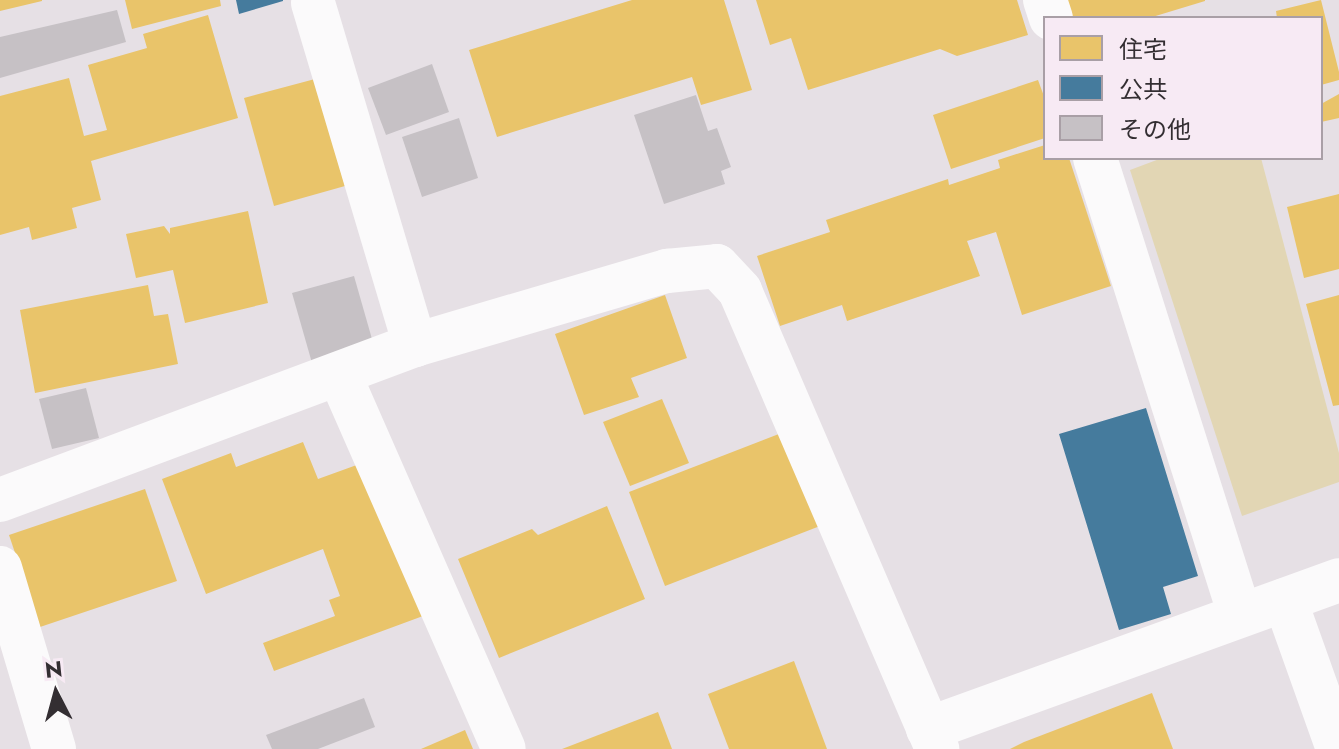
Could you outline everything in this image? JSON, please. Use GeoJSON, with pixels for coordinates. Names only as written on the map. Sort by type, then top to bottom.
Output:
{"type":"FeatureCollection","features":[{"type":"Feature","properties":{"kind":"street"},"geometry":{"type":"LineString","coordinates":[[313,3],[415,345]]}},
{"type":"Feature","properties":{"kind":"street"},"geometry":{"type":"LineString","coordinates":[[1096,160],[1240,615]]}},
{"type":"Feature","properties":{"kind":"street"},"geometry":{"type":"LineString","coordinates":[[0,500],[340,376],[415,345],[667,271],[717,266],[740,291],[932,739],[1240,615],[1339,580]]}},
{"type":"Feature","properties":{"kind":"street"},"geometry":{"type":"LineString","coordinates":[[340,376],[504,749]]}},
{"type":"Feature","properties":{"kind":"street"},"geometry":{"type":"LineString","coordinates":[[0,568],[54,749]]}},
{"type":"Feature","properties":{"kind":"street"},"geometry":{"type":"LineString","coordinates":[[1285,600],[1338,749]]}},
{"type":"Feature","properties":{"kind":"shaded area"},"geometry":{"type":"Polygon","coordinates":[[[1157,160],[1262,160],[1339,453],[1339,482],[1242,516],[1130,170],[1157,160]]]}},
{"type":"Feature","properties":{"kind":"building: 住宅"},"geometry":{"type":"Polygon","coordinates":[[[0,0],[42,0],[42,1],[0,11],[0,0]]]}},
{"type":"Feature","properties":{"kind":"building: 住宅"},"geometry":{"type":"Polygon","coordinates":[[[125,0],[220,0],[221,6],[132,29],[125,0]]]}},
{"type":"Feature","properties":{"kind":"building: 住宅"},"geometry":{"type":"Polygon","coordinates":[[[632,0],[724,0],[752,90],[701,105],[692,77],[497,137],[469,50],[632,0]]]}},
{"type":"Feature","properties":{"kind":"building: 住宅"},"geometry":{"type":"Polygon","coordinates":[[[756,0],[1017,0],[1028,35],[957,56],[940,49],[808,90],[791,38],[770,45],[756,0]]]}},
{"type":"Feature","properties":{"kind":"building: 住宅"},"geometry":{"type":"Polygon","coordinates":[[[1066,0],[1205,0],[1156,16],[1071,16],[1066,0]]]}},
{"type":"Feature","properties":{"kind":"building: 住宅"},"geometry":{"type":"Polygon","coordinates":[[[1321,0],[1339,80],[1323,84],[1323,16],[1277,16],[1276,11],[1321,0]]]}},
{"type":"Feature","properties":{"kind":"building: 住宅"},"geometry":{"type":"Polygon","coordinates":[[[208,15],[238,118],[91,161],[101,200],[72,208],[77,228],[32,240],[29,227],[0,235],[0,96],[69,78],[84,136],[107,130],[88,65],[147,48],[143,34],[208,15]]]}},
{"type":"Feature","properties":{"kind":"building: 住宅"},"geometry":{"type":"Polygon","coordinates":[[[315,79],[345,186],[274,206],[244,98],[315,79]]]}},
{"type":"Feature","properties":{"kind":"building: 住宅"},"geometry":{"type":"Polygon","coordinates":[[[1038,80],[1043,94],[1043,139],[951,169],[933,115],[1038,80]]]}},
{"type":"Feature","properties":{"kind":"building: 住宅"},"geometry":{"type":"Polygon","coordinates":[[[1339,94],[1339,118],[1323,122],[1323,103],[1339,94]]]}},
{"type":"Feature","properties":{"kind":"building: 住宅"},"geometry":{"type":"Polygon","coordinates":[[[1043,146],[1043,160],[1070,160],[1111,286],[1022,315],[996,232],[967,241],[980,276],[847,321],[842,305],[780,326],[757,256],[830,232],[826,220],[948,179],[949,185],[1000,168],[998,160],[1043,146]]]}},
{"type":"Feature","properties":{"kind":"building: 住宅"},"geometry":{"type":"Polygon","coordinates":[[[1339,194],[1339,269],[1304,278],[1287,207],[1339,194]]]}},
{"type":"Feature","properties":{"kind":"building: 住宅"},"geometry":{"type":"Polygon","coordinates":[[[248,211],[268,303],[185,323],[173,270],[136,278],[126,234],[164,226],[170,234],[170,228],[248,211]]]}},
{"type":"Feature","properties":{"kind":"building: 住宅"},"geometry":{"type":"Polygon","coordinates":[[[148,285],[154,316],[168,314],[178,364],[35,393],[20,310],[148,285]]]}},
{"type":"Feature","properties":{"kind":"building: 住宅"},"geometry":{"type":"Polygon","coordinates":[[[665,295],[687,358],[631,378],[639,397],[584,415],[555,334],[665,295]]]}},
{"type":"Feature","properties":{"kind":"building: 住宅"},"geometry":{"type":"Polygon","coordinates":[[[1339,295],[1339,405],[1333,406],[1306,304],[1339,295]]]}},
{"type":"Feature","properties":{"kind":"building: 住宅"},"geometry":{"type":"Polygon","coordinates":[[[662,399],[689,463],[630,486],[603,422],[662,399]]]}},
{"type":"Feature","properties":{"kind":"building: 住宅"},"geometry":{"type":"Polygon","coordinates":[[[784,432],[820,526],[665,586],[629,492],[784,432]]]}},
{"type":"Feature","properties":{"kind":"building: 住宅"},"geometry":{"type":"Polygon","coordinates":[[[303,442],[318,479],[365,462],[423,616],[274,671],[263,643],[335,616],[329,600],[340,596],[323,549],[206,594],[162,479],[231,453],[236,467],[303,442]]]}},
{"type":"Feature","properties":{"kind":"building: 住宅"},"geometry":{"type":"Polygon","coordinates":[[[145,489],[177,581],[40,627],[9,535],[145,489]]]}},
{"type":"Feature","properties":{"kind":"building: 住宅"},"geometry":{"type":"Polygon","coordinates":[[[607,506],[645,599],[499,658],[458,559],[532,529],[538,535],[607,506]]]}},
{"type":"Feature","properties":{"kind":"building: 住宅"},"geometry":{"type":"Polygon","coordinates":[[[794,661],[827,749],[729,749],[708,694],[794,661]]]}},
{"type":"Feature","properties":{"kind":"building: 住宅"},"geometry":{"type":"Polygon","coordinates":[[[1152,693],[1173,749],[1010,749],[1024,742],[1152,693]]]}},
{"type":"Feature","properties":{"kind":"building: 住宅"},"geometry":{"type":"Polygon","coordinates":[[[658,712],[672,749],[562,749],[658,712]]]}},
{"type":"Feature","properties":{"kind":"building: 住宅"},"geometry":{"type":"Polygon","coordinates":[[[465,730],[473,749],[421,749],[465,730]]]}},
{"type":"Feature","properties":{"kind":"building: 公共"},"geometry":{"type":"Polygon","coordinates":[[[236,0],[283,0],[283,1],[239,14],[236,0]]]}},
{"type":"Feature","properties":{"kind":"building: 公共"},"geometry":{"type":"Polygon","coordinates":[[[1146,408],[1198,576],[1163,587],[1171,614],[1119,630],[1059,434],[1146,408]]]}},
{"type":"Feature","properties":{"kind":"building: その他"},"geometry":{"type":"Polygon","coordinates":[[[117,10],[126,42],[0,78],[0,37],[117,10]]]}},
{"type":"Feature","properties":{"kind":"building: その他"},"geometry":{"type":"Polygon","coordinates":[[[432,64],[449,112],[386,135],[368,88],[432,64]]]}},
{"type":"Feature","properties":{"kind":"building: その他"},"geometry":{"type":"Polygon","coordinates":[[[696,95],[708,131],[717,128],[731,167],[721,171],[725,184],[664,204],[634,115],[696,95]]]}},
{"type":"Feature","properties":{"kind":"building: その他"},"geometry":{"type":"Polygon","coordinates":[[[459,118],[478,178],[422,197],[402,137],[459,118]]]}},
{"type":"Feature","properties":{"kind":"building: その他"},"geometry":{"type":"Polygon","coordinates":[[[354,276],[374,346],[312,363],[292,293],[354,276]]]}},
{"type":"Feature","properties":{"kind":"building: その他"},"geometry":{"type":"Polygon","coordinates":[[[86,388],[99,438],[52,449],[39,399],[86,388]]]}},
{"type":"Feature","properties":{"kind":"building: その他"},"geometry":{"type":"Polygon","coordinates":[[[364,698],[375,727],[318,749],[272,749],[266,735],[364,698]]]}}]}
